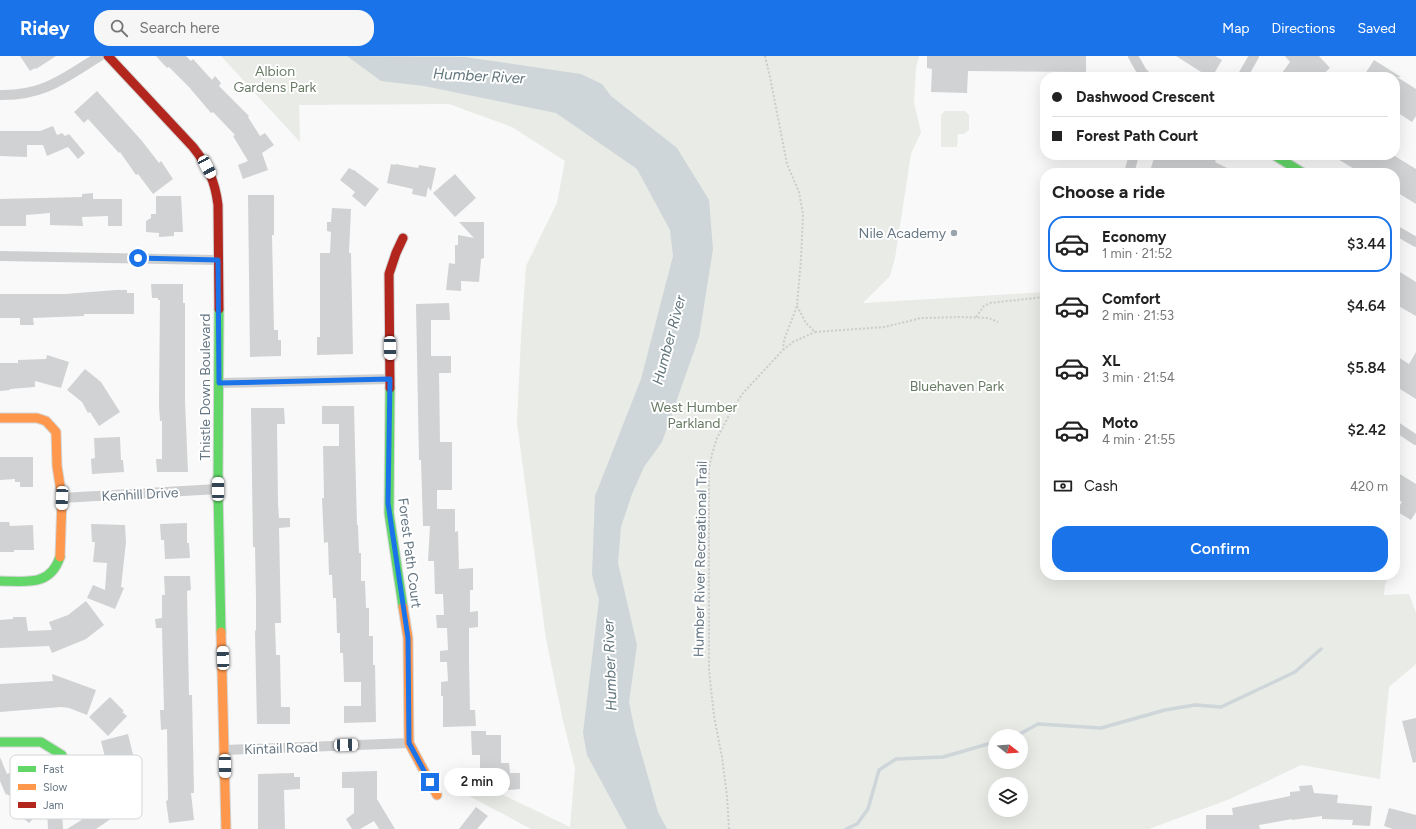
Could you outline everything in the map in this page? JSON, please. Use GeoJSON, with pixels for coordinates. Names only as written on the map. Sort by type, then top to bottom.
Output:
{"type":"FeatureCollection","features":[{"type":"Feature","properties":{"kind":"street"},"geometry":{"type":"LineString","coordinates":[[0,95],[28,93],[54,84],[100,56]]}},
{"type":"Feature","properties":{"kind":"street","name":"Thistle Down Boulevard"},"geometry":{"type":"LineString","coordinates":[[108,56],[193,147],[205,165],[216,189],[218,205],[218,489],[226,829]]}},
{"type":"Feature","properties":{"kind":"street"},"geometry":{"type":"LineString","coordinates":[[1133,56],[1142,72]]}},
{"type":"Feature","properties":{"kind":"street"},"geometry":{"type":"LineString","coordinates":[[1245,72],[1254,56]]}},
{"type":"Feature","properties":{"kind":"street"},"geometry":{"type":"LineString","coordinates":[[1282,160],[1295,168]]}},
{"type":"Feature","properties":{"kind":"street"},"geometry":{"type":"LineString","coordinates":[[1400,233],[1416,242]]}},
{"type":"Feature","properties":{"kind":"street","name":"Forest Path Court"},"geometry":{"type":"LineString","coordinates":[[403,238],[389,274],[390,379],[388,503],[408,638],[409,743],[437,795]]}},
{"type":"Feature","properties":{"kind":"street"},"geometry":{"type":"LineString","coordinates":[[0,256],[218,260]]}},
{"type":"Feature","properties":{"kind":"street"},"geometry":{"type":"LineString","coordinates":[[219,383],[390,379]]}},
{"type":"Feature","properties":{"kind":"street"},"geometry":{"type":"LineString","coordinates":[[0,418],[37,418],[46,421],[56,432],[57,466],[62,498],[60,556],[56,568],[45,578],[29,581],[0,581]]}},
{"type":"Feature","properties":{"kind":"street"},"geometry":{"type":"LineString","coordinates":[[1400,429],[1416,440]]}},
{"type":"Feature","properties":{"kind":"street","name":"Kenhill Drive"},"geometry":{"type":"LineString","coordinates":[[62,498],[218,489]]}},
{"type":"Feature","properties":{"kind":"street"},"geometry":{"type":"LineString","coordinates":[[0,742],[41,742],[62,754]]}},
{"type":"Feature","properties":{"kind":"street","name":"Kintail Road"},"geometry":{"type":"LineString","coordinates":[[225,750],[409,743]]}},
{"type":"Feature","properties":{"kind":"path","name":"Humber River Recreational Trail"},"geometry":{"type":"LineString","coordinates":[[729,829],[727,796],[722,757],[714,716],[709,670],[709,469],[717,438],[733,408],[743,393],[783,350],[784,340],[797,306],[801,259],[803,214],[799,192],[787,164],[765,56]]}},
{"type":"Feature","properties":{"kind":"path"},"geometry":{"type":"LineString","coordinates":[[976,317],[984,306],[990,303],[1040,298]]}},
{"type":"Feature","properties":{"kind":"path"},"geometry":{"type":"LineString","coordinates":[[797,306],[806,323],[815,332]]}},
{"type":"Feature","properties":{"kind":"path"},"geometry":{"type":"LineString","coordinates":[[783,350],[793,342],[815,332],[885,327],[921,318],[976,317],[989,318],[998,322]]}},
{"type":"Feature","properties":{"kind":"green space","name":"West Humber Parkland"},"geometry":{"type":"Polygon","coordinates":[[[221,56],[919,56],[916,68],[914,103],[921,132],[911,154],[895,258],[890,276],[863,303],[1040,292],[1040,580],[1388,580],[1385,585],[1384,595],[1409,594],[1416,613],[1416,664],[1389,687],[1380,779],[1301,765],[1230,799],[1149,829],[531,829],[458,790],[466,777],[570,827],[575,768],[563,721],[546,639],[517,423],[526,266],[557,203],[565,161],[512,127],[449,104],[299,105],[300,142],[221,56]]]}},
{"type":"Feature","properties":{"kind":"green space"},"geometry":{"type":"Polygon","coordinates":[[[945,111],[965,111],[969,115],[969,130],[964,134],[958,134],[957,147],[941,147],[941,115],[945,111]]]}},
{"type":"Feature","properties":{"kind":"water","name":"Humber River"},"geometry":{"type":"Polygon","coordinates":[[[347,56],[465,57],[581,74],[602,84],[611,96],[677,148],[709,200],[713,249],[699,337],[662,442],[644,467],[632,494],[621,527],[618,563],[637,645],[629,702],[635,731],[658,812],[667,829],[627,829],[587,755],[583,733],[599,600],[592,575],[595,496],[641,379],[673,256],[670,230],[637,169],[556,113],[424,86],[381,81],[347,56]]]}},
{"type":"Feature","properties":{"kind":"building"},"geometry":{"type":"Polygon","coordinates":[[[20,56],[56,56],[36,69],[35,68],[30,71],[20,56]]]}},
{"type":"Feature","properties":{"kind":"building"},"geometry":{"type":"Polygon","coordinates":[[[156,56],[186,56],[191,61],[193,59],[212,80],[215,76],[221,83],[219,86],[249,116],[248,117],[260,136],[265,133],[274,145],[262,153],[268,170],[243,179],[238,165],[248,161],[233,136],[235,135],[213,112],[211,113],[189,87],[169,67],[167,68],[156,56]]]}},
{"type":"Feature","properties":{"kind":"building"},"geometry":{"type":"Polygon","coordinates":[[[927,56],[1086,56],[1086,72],[968,71],[967,93],[931,92],[932,69],[927,68],[927,56]]]}},
{"type":"Feature","properties":{"kind":"building"},"geometry":{"type":"Polygon","coordinates":[[[1176,56],[1215,56],[1222,60],[1215,72],[1201,72],[1176,56]]]}},
{"type":"Feature","properties":{"kind":"building"},"geometry":{"type":"Polygon","coordinates":[[[1285,56],[1319,56],[1330,68],[1326,72],[1283,72],[1290,62],[1285,56]]]}},
{"type":"Feature","properties":{"kind":"building"},"geometry":{"type":"Polygon","coordinates":[[[1374,60],[1393,72],[1366,72],[1374,60]]]}},
{"type":"Feature","properties":{"kind":"building"},"geometry":{"type":"Polygon","coordinates":[[[1400,79],[1416,89],[1416,116],[1412,122],[1400,114],[1400,79]]]}},
{"type":"Feature","properties":{"kind":"building"},"geometry":{"type":"Polygon","coordinates":[[[97,91],[142,141],[159,163],[161,161],[173,179],[153,194],[138,174],[136,175],[120,152],[119,153],[88,119],[84,123],[74,112],[97,91]]]}},
{"type":"Feature","properties":{"kind":"building"},"geometry":{"type":"Polygon","coordinates":[[[53,126],[57,135],[62,133],[65,136],[69,134],[85,153],[78,159],[68,147],[47,156],[43,145],[27,145],[27,157],[0,156],[0,131],[40,131],[53,126]]]}},
{"type":"Feature","properties":{"kind":"building"},"geometry":{"type":"Polygon","coordinates":[[[1400,159],[1416,169],[1416,204],[1400,194],[1400,168],[1353,168],[1339,160],[1400,159]]]}},
{"type":"Feature","properties":{"kind":"building"},"geometry":{"type":"Polygon","coordinates":[[[1153,160],[1216,160],[1215,162],[1227,168],[1151,168],[1153,160]]]}},
{"type":"Feature","properties":{"kind":"building"},"geometry":{"type":"Polygon","coordinates":[[[391,164],[418,168],[419,165],[436,168],[431,191],[428,187],[426,197],[412,194],[413,189],[387,183],[391,164]]]}},
{"type":"Feature","properties":{"kind":"building"},"geometry":{"type":"Polygon","coordinates":[[[349,168],[354,170],[379,189],[365,207],[352,196],[355,192],[340,180],[349,168]]]}},
{"type":"Feature","properties":{"kind":"building"},"geometry":{"type":"Polygon","coordinates":[[[455,174],[476,198],[455,217],[433,193],[455,174]]]}},
{"type":"Feature","properties":{"kind":"building"},"geometry":{"type":"Polygon","coordinates":[[[93,193],[93,199],[122,199],[122,226],[108,226],[108,216],[82,217],[83,226],[50,225],[50,213],[26,215],[26,226],[0,226],[0,199],[82,197],[82,194],[93,193]]]}},
{"type":"Feature","properties":{"kind":"building"},"geometry":{"type":"Polygon","coordinates":[[[248,195],[274,195],[274,235],[272,235],[274,330],[278,330],[278,340],[281,340],[281,356],[250,357],[248,195]]]}},
{"type":"Feature","properties":{"kind":"building"},"geometry":{"type":"Polygon","coordinates":[[[156,196],[181,196],[183,232],[174,232],[174,236],[159,237],[159,233],[146,232],[146,221],[151,218],[151,214],[156,214],[156,196]]]}},
{"type":"Feature","properties":{"kind":"building"},"geometry":{"type":"Polygon","coordinates":[[[332,208],[351,209],[349,253],[351,253],[353,354],[317,355],[317,337],[320,337],[320,253],[330,253],[331,232],[327,231],[327,222],[331,222],[332,208]]]}},
{"type":"Feature","properties":{"kind":"building"},"geometry":{"type":"Polygon","coordinates":[[[459,222],[484,222],[484,258],[481,259],[479,282],[461,281],[461,291],[446,290],[449,263],[455,264],[455,245],[458,245],[458,235],[474,238],[459,222]]]}},
{"type":"Feature","properties":{"kind":"building"},"geometry":{"type":"Polygon","coordinates":[[[1400,272],[1416,282],[1416,316],[1400,307],[1400,272]]]}},
{"type":"Feature","properties":{"kind":"building"},"geometry":{"type":"Polygon","coordinates":[[[151,284],[183,284],[183,303],[185,303],[185,401],[188,472],[157,472],[156,459],[162,459],[162,421],[160,421],[159,406],[160,300],[158,300],[158,298],[152,298],[151,284]]]}},
{"type":"Feature","properties":{"kind":"building"},"geometry":{"type":"Polygon","coordinates":[[[127,290],[127,293],[134,293],[134,314],[84,314],[84,316],[33,318],[34,325],[20,325],[20,318],[0,318],[0,294],[65,294],[127,290]]]}},
{"type":"Feature","properties":{"kind":"building"},"geometry":{"type":"Polygon","coordinates":[[[449,303],[450,320],[431,320],[431,356],[451,356],[451,373],[439,373],[440,442],[452,442],[452,490],[437,490],[437,509],[455,509],[455,532],[458,531],[459,569],[473,568],[473,590],[470,590],[470,612],[478,611],[478,627],[469,628],[470,710],[475,710],[476,726],[443,727],[443,696],[441,696],[441,682],[448,681],[447,662],[440,662],[440,651],[448,650],[447,628],[437,628],[436,615],[444,615],[443,594],[435,594],[434,561],[428,561],[430,526],[423,526],[421,460],[419,460],[416,304],[449,303]]]}},
{"type":"Feature","properties":{"kind":"building"},"geometry":{"type":"Polygon","coordinates":[[[1416,352],[1416,399],[1400,389],[1400,358],[1409,364],[1416,352]]]}},
{"type":"Feature","properties":{"kind":"building"},"geometry":{"type":"Polygon","coordinates":[[[47,355],[69,362],[61,388],[35,381],[35,387],[0,391],[0,363],[18,363],[18,360],[46,359],[47,355]]]}},
{"type":"Feature","properties":{"kind":"building"},"geometry":{"type":"Polygon","coordinates":[[[85,369],[101,382],[120,412],[99,426],[90,412],[88,413],[82,402],[67,390],[85,369]]]}},
{"type":"Feature","properties":{"kind":"building"},"geometry":{"type":"Polygon","coordinates":[[[322,406],[354,406],[357,525],[359,553],[361,553],[361,581],[365,581],[366,608],[369,608],[369,636],[373,636],[376,722],[344,723],[344,706],[361,706],[361,682],[344,682],[343,653],[340,653],[340,633],[337,633],[336,598],[333,598],[332,575],[329,575],[328,542],[324,543],[322,498],[324,498],[323,446],[339,446],[339,424],[322,424],[322,406]]]}},
{"type":"Feature","properties":{"kind":"building"},"geometry":{"type":"Polygon","coordinates":[[[251,408],[284,408],[285,424],[277,424],[278,504],[279,518],[290,518],[290,527],[279,528],[281,623],[275,623],[276,655],[280,655],[281,707],[290,707],[290,724],[257,724],[255,631],[256,598],[255,547],[253,547],[251,408]]]}},
{"type":"Feature","properties":{"kind":"building"},"geometry":{"type":"Polygon","coordinates":[[[120,437],[121,460],[123,460],[124,472],[92,474],[91,459],[95,458],[94,438],[120,437]]]}},
{"type":"Feature","properties":{"kind":"building"},"geometry":{"type":"Polygon","coordinates":[[[0,457],[33,457],[33,487],[20,487],[20,482],[15,482],[15,479],[0,480],[0,457]]]}},
{"type":"Feature","properties":{"kind":"building"},"geometry":{"type":"Polygon","coordinates":[[[1400,474],[1416,484],[1416,512],[1411,520],[1400,513],[1400,505],[1402,502],[1400,501],[1400,474]]]}},
{"type":"Feature","properties":{"kind":"building"},"geometry":{"type":"Polygon","coordinates":[[[0,522],[9,522],[10,526],[33,525],[34,550],[0,552],[0,522]]]}},
{"type":"Feature","properties":{"kind":"building"},"geometry":{"type":"Polygon","coordinates":[[[187,523],[187,543],[189,543],[190,558],[165,559],[164,540],[161,540],[160,524],[187,523]]]}},
{"type":"Feature","properties":{"kind":"building"},"geometry":{"type":"Polygon","coordinates":[[[91,524],[125,525],[126,542],[121,587],[124,588],[115,609],[87,598],[93,585],[105,590],[107,563],[93,562],[95,542],[92,542],[91,524]]]}},
{"type":"Feature","properties":{"kind":"building"},"geometry":{"type":"Polygon","coordinates":[[[164,576],[190,576],[191,590],[187,591],[189,695],[192,695],[194,793],[191,793],[194,820],[169,823],[166,801],[168,800],[167,729],[161,730],[160,710],[164,710],[162,628],[156,628],[155,619],[162,618],[162,595],[165,595],[164,576]]]}},
{"type":"Feature","properties":{"kind":"building"},"geometry":{"type":"Polygon","coordinates":[[[86,601],[104,625],[86,639],[52,653],[49,646],[0,648],[0,620],[13,619],[13,617],[26,617],[28,631],[52,630],[49,622],[68,615],[86,601]]]}},
{"type":"Feature","properties":{"kind":"building"},"geometry":{"type":"Polygon","coordinates":[[[52,674],[96,690],[87,715],[69,708],[61,707],[0,712],[0,684],[53,681],[52,674]]]}},
{"type":"Feature","properties":{"kind":"building"},"geometry":{"type":"Polygon","coordinates":[[[110,697],[127,716],[108,736],[89,717],[110,697]]]}},
{"type":"Feature","properties":{"kind":"building"},"geometry":{"type":"Polygon","coordinates":[[[1416,718],[1416,762],[1413,763],[1402,721],[1416,718]]]}},
{"type":"Feature","properties":{"kind":"building"},"geometry":{"type":"Polygon","coordinates":[[[471,731],[486,731],[486,735],[501,735],[501,763],[509,763],[510,773],[520,773],[520,789],[508,790],[508,785],[504,785],[504,783],[480,783],[480,755],[472,755],[471,731]]]}},
{"type":"Feature","properties":{"kind":"building"},"geometry":{"type":"Polygon","coordinates":[[[128,734],[133,755],[104,755],[101,741],[128,734]]]}},
{"type":"Feature","properties":{"kind":"building"},"geometry":{"type":"Polygon","coordinates":[[[0,757],[7,774],[10,773],[10,796],[7,794],[6,795],[0,781],[0,757]]]}},
{"type":"Feature","properties":{"kind":"building"},"geometry":{"type":"Polygon","coordinates":[[[377,771],[377,799],[395,829],[379,829],[374,821],[360,829],[352,829],[346,819],[354,813],[354,788],[342,788],[342,772],[377,771]]]}},
{"type":"Feature","properties":{"kind":"building"},"geometry":{"type":"Polygon","coordinates":[[[294,773],[294,777],[300,777],[300,789],[284,790],[285,829],[258,829],[258,774],[294,773]]]}},
{"type":"Feature","properties":{"kind":"building"},"geometry":{"type":"Polygon","coordinates":[[[1312,785],[1314,793],[1338,795],[1337,803],[1372,806],[1370,826],[1352,825],[1353,820],[1322,819],[1322,816],[1292,819],[1259,825],[1260,829],[1206,829],[1206,815],[1233,815],[1232,808],[1290,796],[1290,792],[1300,791],[1299,786],[1312,785]]]}},
{"type":"Feature","properties":{"kind":"building"},"geometry":{"type":"Polygon","coordinates":[[[476,807],[488,816],[477,829],[459,829],[476,807]]]}},
{"type":"Feature","properties":{"kind":"building"},"geometry":{"type":"Polygon","coordinates":[[[1389,808],[1416,815],[1416,829],[1393,829],[1384,826],[1389,808]]]}},
{"type":"Feature","properties":{"kind":"building"},"geometry":{"type":"Polygon","coordinates":[[[24,819],[33,819],[29,823],[24,819]]]}},
{"type":"Feature","properties":{"kind":"building"},"geometry":{"type":"Polygon","coordinates":[[[47,819],[62,819],[63,829],[48,829],[47,819]]]}},
{"type":"Feature","properties":{"kind":"building"},"geometry":{"type":"Polygon","coordinates":[[[83,819],[111,819],[96,829],[67,829],[83,819]]]}},
{"type":"Feature","properties":{"kind":"waterway"},"geometry":{"type":"LineString","coordinates":[[1028,729],[1038,724],[1101,728],[1165,710],[1195,705],[1221,707],[1295,672],[1321,649]]}},
{"type":"Feature","properties":{"kind":"waterway"},"geometry":{"type":"LineString","coordinates":[[846,829],[857,824],[868,809],[879,770],[896,759],[943,757],[988,744]]}},
{"type":"Feature","properties":{"kind":"traffic: fast"},"geometry":{"type":"LineString","coordinates":[[1282,160],[1295,168]]}},
{"type":"Feature","properties":{"kind":"traffic: fast"},"geometry":{"type":"LineString","coordinates":[[219,309],[218,489],[221,632]]}},
{"type":"Feature","properties":{"kind":"traffic: fast"},"geometry":{"type":"LineString","coordinates":[[390,388],[389,513],[403,607]]}},
{"type":"Feature","properties":{"kind":"traffic: fast"},"geometry":{"type":"LineString","coordinates":[[0,581],[28,581],[43,578],[56,567],[60,557]]}},
{"type":"Feature","properties":{"kind":"traffic: fast"},"geometry":{"type":"LineString","coordinates":[[0,742],[41,742],[62,755]]}},
{"type":"Feature","properties":{"kind":"traffic: slow"},"geometry":{"type":"LineString","coordinates":[[0,418],[37,418],[46,421],[56,432],[57,466],[62,498],[60,557]]}},
{"type":"Feature","properties":{"kind":"traffic: slow"},"geometry":{"type":"LineString","coordinates":[[403,607],[408,638],[409,743],[437,795]]}},
{"type":"Feature","properties":{"kind":"traffic: slow"},"geometry":{"type":"LineString","coordinates":[[221,632],[226,829]]}},
{"type":"Feature","properties":{"kind":"traffic: jam"},"geometry":{"type":"LineString","coordinates":[[108,56],[193,147],[210,174],[215,188],[218,205],[219,309]]}},
{"type":"Feature","properties":{"kind":"traffic: jam"},"geometry":{"type":"LineString","coordinates":[[390,388],[389,274],[403,238]]}},
{"type":"Feature","properties":{"kind":"place","name":"Nile Academy"},"geometry":{"type":"Point","coordinates":[954,233]}},
{"type":"Feature","properties":{"kind":"route"},"geometry":{"type":"LineString","coordinates":[[138,258],[218,260],[219,383],[390,379],[388,503],[408,638],[409,743],[430,782]]}},
{"type":"Feature","properties":{"kind":"park label","name":"Albion Gardens Park"},"geometry":{"type":"Point","coordinates":[275,80]}},
{"type":"Feature","properties":{"kind":"park label","name":"Bluehaven Park"},"geometry":{"type":"Point","coordinates":[957,386]}}]}
